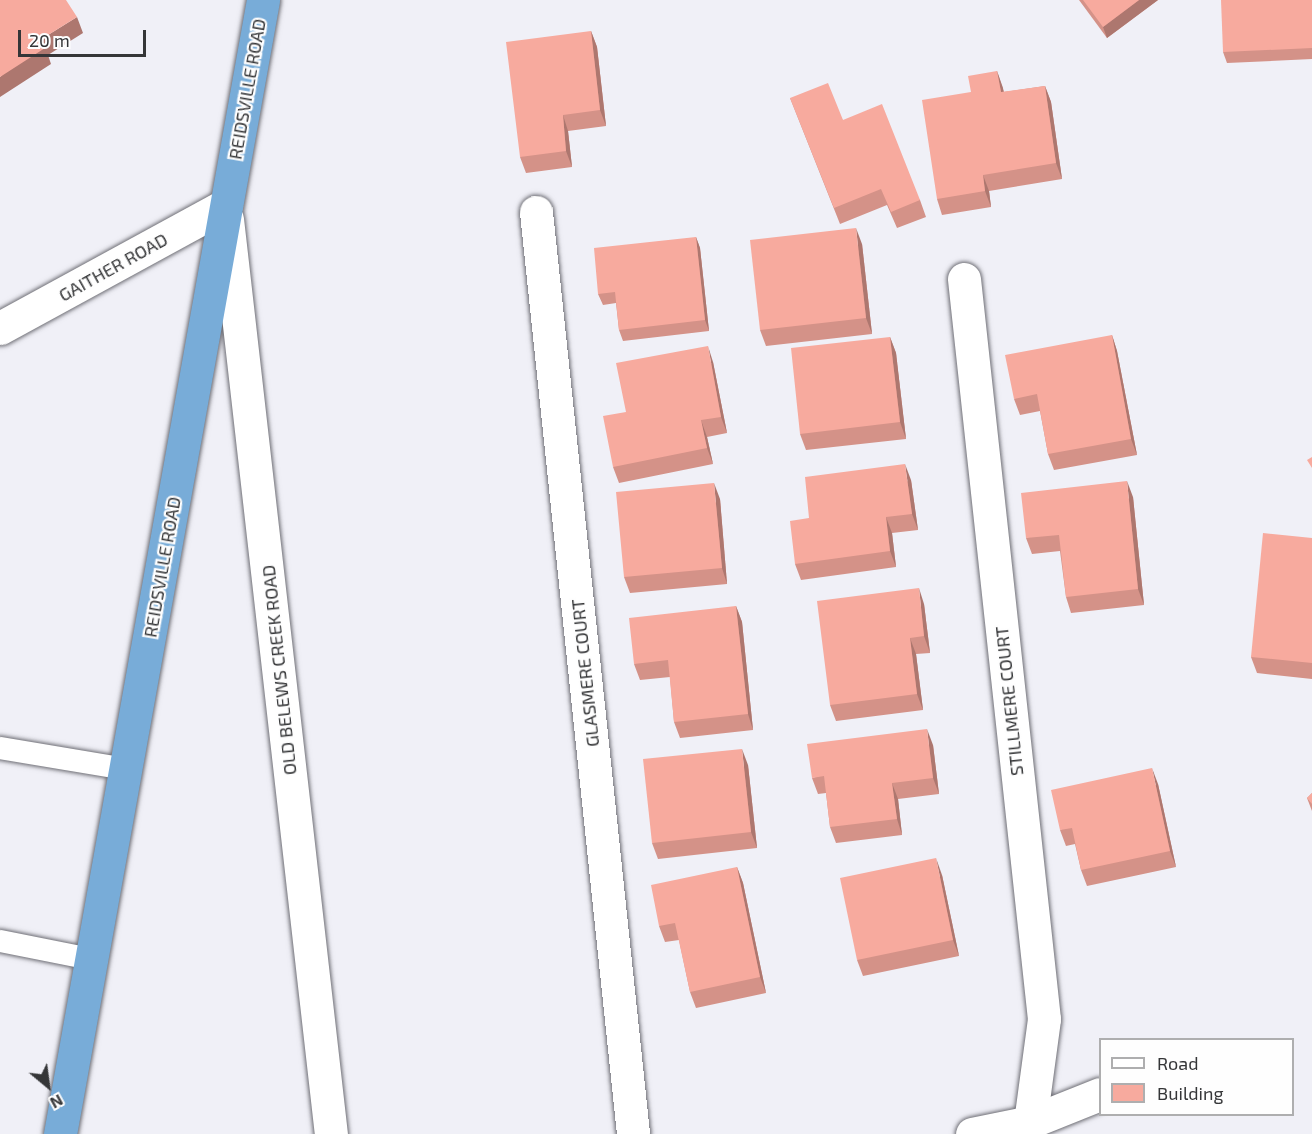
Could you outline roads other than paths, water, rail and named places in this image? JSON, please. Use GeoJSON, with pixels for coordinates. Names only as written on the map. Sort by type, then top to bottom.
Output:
{"type":"FeatureCollection","features":[{"type":"Feature","properties":{"kind":"highway","name":"REIDSVILLE ROAD"},"geometry":{"type":"LineString","coordinates":[[60,1134],[263,0]]}},
{"type":"Feature","properties":{"kind":"street","name":"GAITHER ROAD"},"geometry":{"type":"LineString","coordinates":[[0,328],[226,205]]}},
{"type":"Feature","properties":{"kind":"street","name":"OLD BELEWS CREEK ROAD"},"geometry":{"type":"LineString","coordinates":[[226,205],[331,1134]]}},
{"type":"Feature","properties":{"kind":"street","name":"GLASMERE COURT"},"geometry":{"type":"LineString","coordinates":[[536,212],[633,1134]]}},
{"type":"Feature","properties":{"kind":"street","name":"STILLMERE COURT"},"geometry":{"type":"LineString","coordinates":[[963,279],[1044,1019],[1030,1122]]}},
{"type":"Feature","properties":{"kind":"street"},"geometry":{"type":"LineString","coordinates":[[972,1134],[1030,1122],[1099,1095]]}},
{"type":"Feature","properties":{"kind":"lane"},"geometry":{"type":"LineString","coordinates":[[0,748],[126,769]]}},
{"type":"Feature","properties":{"kind":"lane"},"geometry":{"type":"LineString","coordinates":[[0,941],[91,959]]}}]}
